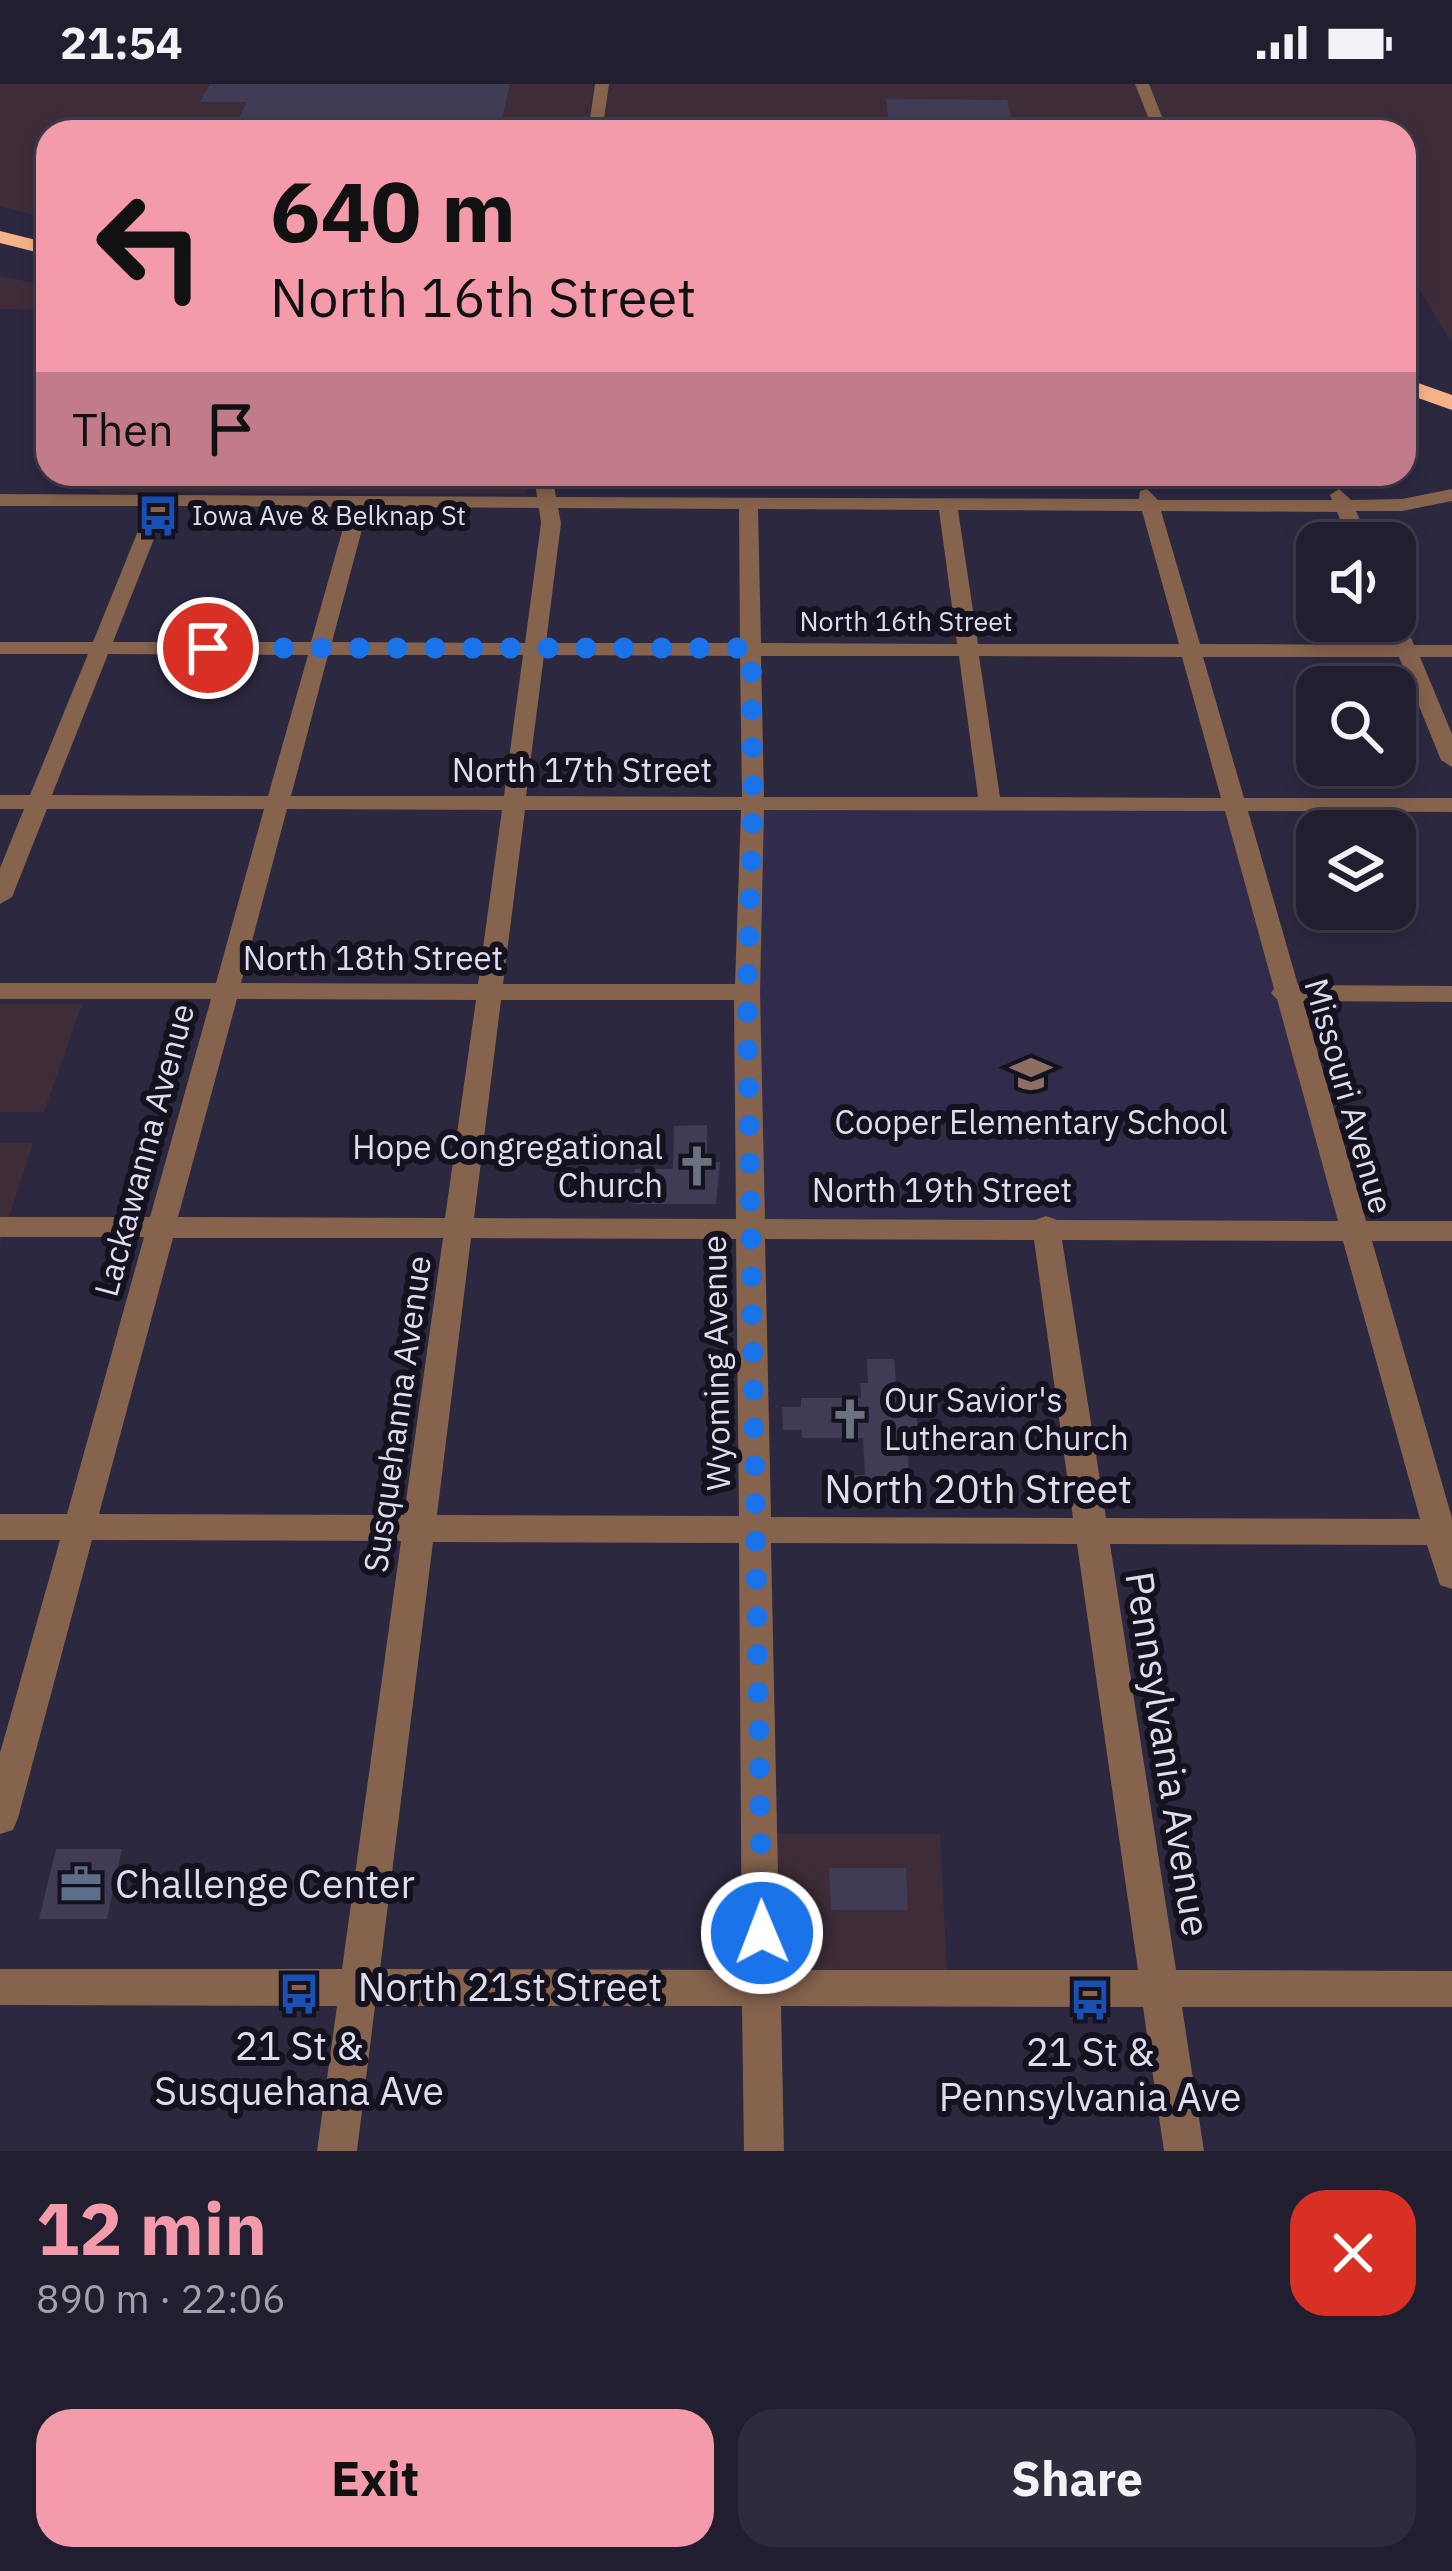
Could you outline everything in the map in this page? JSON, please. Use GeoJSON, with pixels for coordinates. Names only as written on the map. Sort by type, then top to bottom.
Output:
{"type":"FeatureCollection","features":[{"type":"Feature","properties":{"kind":"highway"},"geometry":{"type":"LineString","coordinates":[[0,234],[36,242]]}},
{"type":"Feature","properties":{"kind":"highway"},"geometry":{"type":"LineString","coordinates":[[0,248],[36,256]]}},
{"type":"Feature","properties":{"kind":"highway"},"geometry":{"type":"LineString","coordinates":[[1416,374],[1452,384]]}},
{"type":"Feature","properties":{"kind":"highway"},"geometry":{"type":"LineString","coordinates":[[1416,386],[1452,394]]}},
{"type":"Feature","properties":{"kind":"highway"},"geometry":{"type":"LineString","coordinates":[[1416,388],[1452,403]]}},
{"type":"Feature","properties":{"kind":"street"},"geometry":{"type":"LineString","coordinates":[[597,120],[602,84]]}},
{"type":"Feature","properties":{"kind":"street"},"geometry":{"type":"LineString","coordinates":[[1142,84],[1156,120]]}},
{"type":"Feature","properties":{"kind":"street"},"geometry":{"type":"LineString","coordinates":[[1342,501],[1452,478]]}},
{"type":"Feature","properties":{"kind":"street"},"geometry":{"type":"LineString","coordinates":[[0,500],[360,501],[546,488],[748,502],[904,495],[947,502],[1342,501],[1402,505],[1452,495]]}},
{"type":"Feature","properties":{"kind":"street","name":"Susquehanna Avenue"},"geometry":{"type":"LineString","coordinates":[[337,2151],[551,523],[546,488]]}},
{"type":"Feature","properties":{"kind":"street"},"geometry":{"type":"LineString","coordinates":[[0,896],[160,501]]}},
{"type":"Feature","properties":{"kind":"street","name":"Lackawanna Avenue"},"geometry":{"type":"LineString","coordinates":[[0,1818],[360,501]]}},
{"type":"Feature","properties":{"kind":"street","name":"Missouri Avenue"},"geometry":{"type":"LineString","coordinates":[[1148,501],[1285,993],[1446,1532],[1452,1575]]}},
{"type":"Feature","properties":{"kind":"street"},"geometry":{"type":"LineString","coordinates":[[1342,501],[1351,522]]}},
{"type":"Feature","properties":{"kind":"street","name":"Wyoming Avenue"},"geometry":{"type":"LineString","coordinates":[[748,502],[753,803],[747,992],[764,2151]]}},
{"type":"Feature","properties":{"kind":"street"},"geometry":{"type":"LineString","coordinates":[[947,502],[990,804]]}},
{"type":"Feature","properties":{"kind":"street"},"geometry":{"type":"LineString","coordinates":[[1402,642],[1452,760]]}},
{"type":"Feature","properties":{"kind":"street","name":"North 16th Street"},"geometry":{"type":"LineString","coordinates":[[0,648],[1452,651]]}},
{"type":"Feature","properties":{"kind":"street","name":"North 17th Street"},"geometry":{"type":"LineString","coordinates":[[0,802],[1452,806]]}},
{"type":"Feature","properties":{"kind":"street","name":"North 18th Street"},"geometry":{"type":"LineString","coordinates":[[0,991],[747,992]]}},
{"type":"Feature","properties":{"kind":"street"},"geometry":{"type":"LineString","coordinates":[[1285,993],[1452,994]]}},
{"type":"Feature","properties":{"kind":"street","name":"North 19th Street"},"geometry":{"type":"LineString","coordinates":[[0,1227],[1046,1226],[1452,1231]]}},
{"type":"Feature","properties":{"kind":"street","name":"Pennsylvania Avenue"},"geometry":{"type":"LineString","coordinates":[[1046,1226],[1184,2151]]}},
{"type":"Feature","properties":{"kind":"street","name":"North 20th Street"},"geometry":{"type":"LineString","coordinates":[[0,1527],[1446,1532]]}},
{"type":"Feature","properties":{"kind":"street","name":"North 21st Street"},"geometry":{"type":"LineString","coordinates":[[0,1988],[1452,1989]]}},
{"type":"Feature","properties":{"kind":"shaded area"},"geometry":{"type":"Polygon","coordinates":[[[0,84],[594,84],[589,120],[36,120],[36,216],[0,206],[0,84]]]}},
{"type":"Feature","properties":{"kind":"shaded area"},"geometry":{"type":"Polygon","coordinates":[[[608,84],[1452,84],[1452,343],[1416,284],[1416,120],[602,120],[608,84]]]}},
{"type":"Feature","properties":{"kind":"shaded area"},"geometry":{"type":"Polygon","coordinates":[[[0,276],[36,284],[36,310],[0,309],[0,276]]]}},
{"type":"Feature","properties":{"kind":"shaded area"},"geometry":{"type":"Polygon","coordinates":[[[102,486],[532,486],[523,494],[99,492],[102,486]]]}},
{"type":"Feature","properties":{"kind":"shaded area","name":"Cooper Elementary School"},"geometry":{"type":"Polygon","coordinates":[[[753,803],[1232,805],[1354,1230],[750,1226],[753,803]]]}},
{"type":"Feature","properties":{"kind":"shaded area"},"geometry":{"type":"Polygon","coordinates":[[[0,1004],[82,1004],[44,1112],[0,1112],[0,1004]]]}},
{"type":"Feature","properties":{"kind":"shaded area"},"geometry":{"type":"Polygon","coordinates":[[[0,1143],[33,1143],[0,1244],[0,1143]]]}},
{"type":"Feature","properties":{"kind":"shaded area"},"geometry":{"type":"Polygon","coordinates":[[[773,1834],[940,1834],[947,1971],[809,1971],[780,1962],[773,1834]]]}},
{"type":"Feature","properties":{"kind":"building"},"geometry":{"type":"Polygon","coordinates":[[[210,84],[510,84],[502,120],[239,117],[247,102],[200,102],[210,84]]]}},
{"type":"Feature","properties":{"kind":"building"},"geometry":{"type":"Polygon","coordinates":[[[886,99],[1007,100],[1012,120],[889,120],[886,99]]]}},
{"type":"Feature","properties":{"kind":"building","name":"Hope Congregational Church"},"geometry":{"type":"Polygon","coordinates":[[[707,1125],[707,1162],[720,1162],[716,1204],[634,1204],[635,1169],[673,1169],[674,1126],[707,1125]]]}},
{"type":"Feature","properties":{"kind":"building","name":"Our Savior's Lutheran Church"},"geometry":{"type":"Polygon","coordinates":[[[867,1359],[894,1359],[896,1383],[904,1383],[905,1398],[915,1398],[919,1439],[908,1439],[909,1498],[855,1498],[853,1475],[865,1475],[863,1438],[802,1438],[801,1430],[783,1430],[782,1407],[801,1407],[801,1398],[861,1398],[860,1383],[868,1383],[867,1359]]]}},
{"type":"Feature","properties":{"kind":"building","name":"Challenge Center"},"geometry":{"type":"Polygon","coordinates":[[[56,1849],[122,1849],[107,1919],[39,1919],[56,1849]]]}},
{"type":"Feature","properties":{"kind":"building"},"geometry":{"type":"Polygon","coordinates":[[[829,1868],[906,1868],[908,1910],[831,1910],[829,1868]]]}},
{"type":"Feature","properties":{"kind":"place","name":"Iowa Ave & Belknap St"},"geometry":{"type":"Point","coordinates":[158,516]}},
{"type":"Feature","properties":{"kind":"place","name":"Cooper Elementary School"},"geometry":{"type":"Point","coordinates":[1031,1074]}},
{"type":"Feature","properties":{"kind":"place","name":"Hope Congregational Church"},"geometry":{"type":"Point","coordinates":[697,1166]}},
{"type":"Feature","properties":{"kind":"place","name":"Our Savior's Lutheran Church"},"geometry":{"type":"Point","coordinates":[850,1419]}},
{"type":"Feature","properties":{"kind":"place","name":"Challenge Center"},"geometry":{"type":"Point","coordinates":[81,1884]}},
{"type":"Feature","properties":{"kind":"place","name":"21 St & Susquehana Ave"},"geometry":{"type":"Point","coordinates":[299,1994]}},
{"type":"Feature","properties":{"kind":"place","name":"21 St & Pennsylvania Ave"},"geometry":{"type":"Point","coordinates":[1090,2000]}},
{"type":"Feature","properties":{"kind":"route"},"geometry":{"type":"LineString","coordinates":[[208,648],[751,648],[753,803],[747,992],[762,1933]]}}]}
